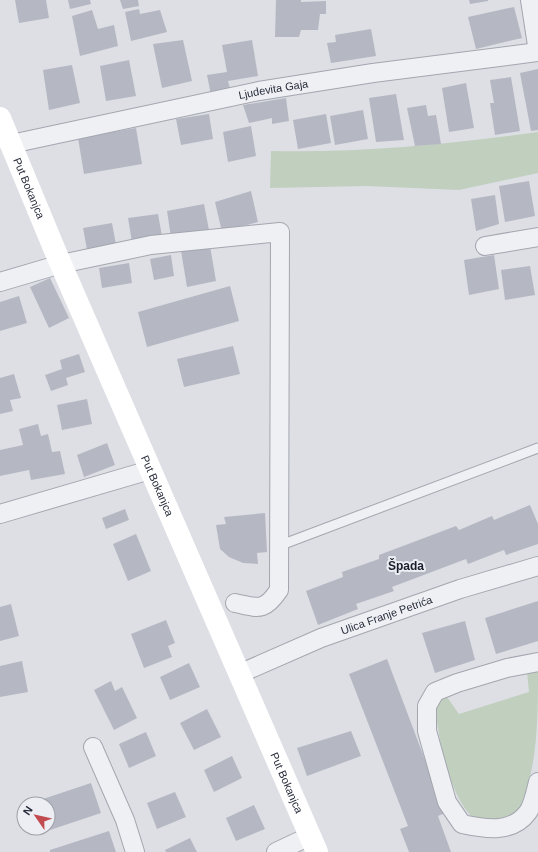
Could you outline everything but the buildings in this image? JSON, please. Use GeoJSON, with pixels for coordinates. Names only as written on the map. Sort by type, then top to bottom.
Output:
{"type":"FeatureCollection","features":[{"type":"Feature","properties":{"kind":"main road","name":"Put Bokanjca"},"geometry":{"type":"LineString","coordinates":[[0,118],[61,264],[313,844]]}},
{"type":"Feature","properties":{"kind":"street"},"geometry":{"type":"LineString","coordinates":[[530,0],[538,52]]}},
{"type":"Feature","properties":{"kind":"street","name":"Ljudevita Gaja"},"geometry":{"type":"LineString","coordinates":[[11,144],[259,91],[374,73],[538,52]]}},
{"type":"Feature","properties":{"kind":"street"},"geometry":{"type":"LineString","coordinates":[[0,282],[61,264],[151,245],[280,232],[281,545],[279,590],[270,604],[258,608],[235,603]]}},
{"type":"Feature","properties":{"kind":"street"},"geometry":{"type":"LineString","coordinates":[[485,246],[538,237]]}},
{"type":"Feature","properties":{"kind":"street"},"geometry":{"type":"LineString","coordinates":[[0,514],[150,470]]}},
{"type":"Feature","properties":{"kind":"street","name":"Ulica Franje Petrića"},"geometry":{"type":"LineString","coordinates":[[239,674],[321,638],[460,589],[538,566]]}},
{"type":"Feature","properties":{"kind":"street"},"geometry":{"type":"LineString","coordinates":[[538,662],[507,668],[457,683],[435,692],[427,706],[427,731],[448,802],[462,824],[486,829],[512,825],[529,811],[538,782]]}},
{"type":"Feature","properties":{"kind":"street"},"geometry":{"type":"LineString","coordinates":[[93,747],[125,820],[135,852]]}},
{"type":"Feature","properties":{"kind":"street"},"geometry":{"type":"LineString","coordinates":[[276,852],[313,844]]}},
{"type":"Feature","properties":{"kind":"lane"},"geometry":{"type":"LineString","coordinates":[[281,545],[538,448]]}},
{"type":"Feature","properties":{"kind":"green space"},"geometry":{"type":"Polygon","coordinates":[[[538,132],[538,173],[459,190],[367,186],[270,188],[271,151],[338,151],[404,147],[538,132]]]}},
{"type":"Feature","properties":{"kind":"green space"},"geometry":{"type":"Polygon","coordinates":[[[538,670],[536,744],[530,779],[525,797],[518,814],[483,823],[474,819],[462,805],[450,779],[439,735],[435,708],[445,694],[459,714],[529,692],[527,672],[538,670]]]}},
{"type":"Feature","properties":{"kind":"district","name":"Špada"},"geometry":{"type":"Point","coordinates":[406,566]}}]}
